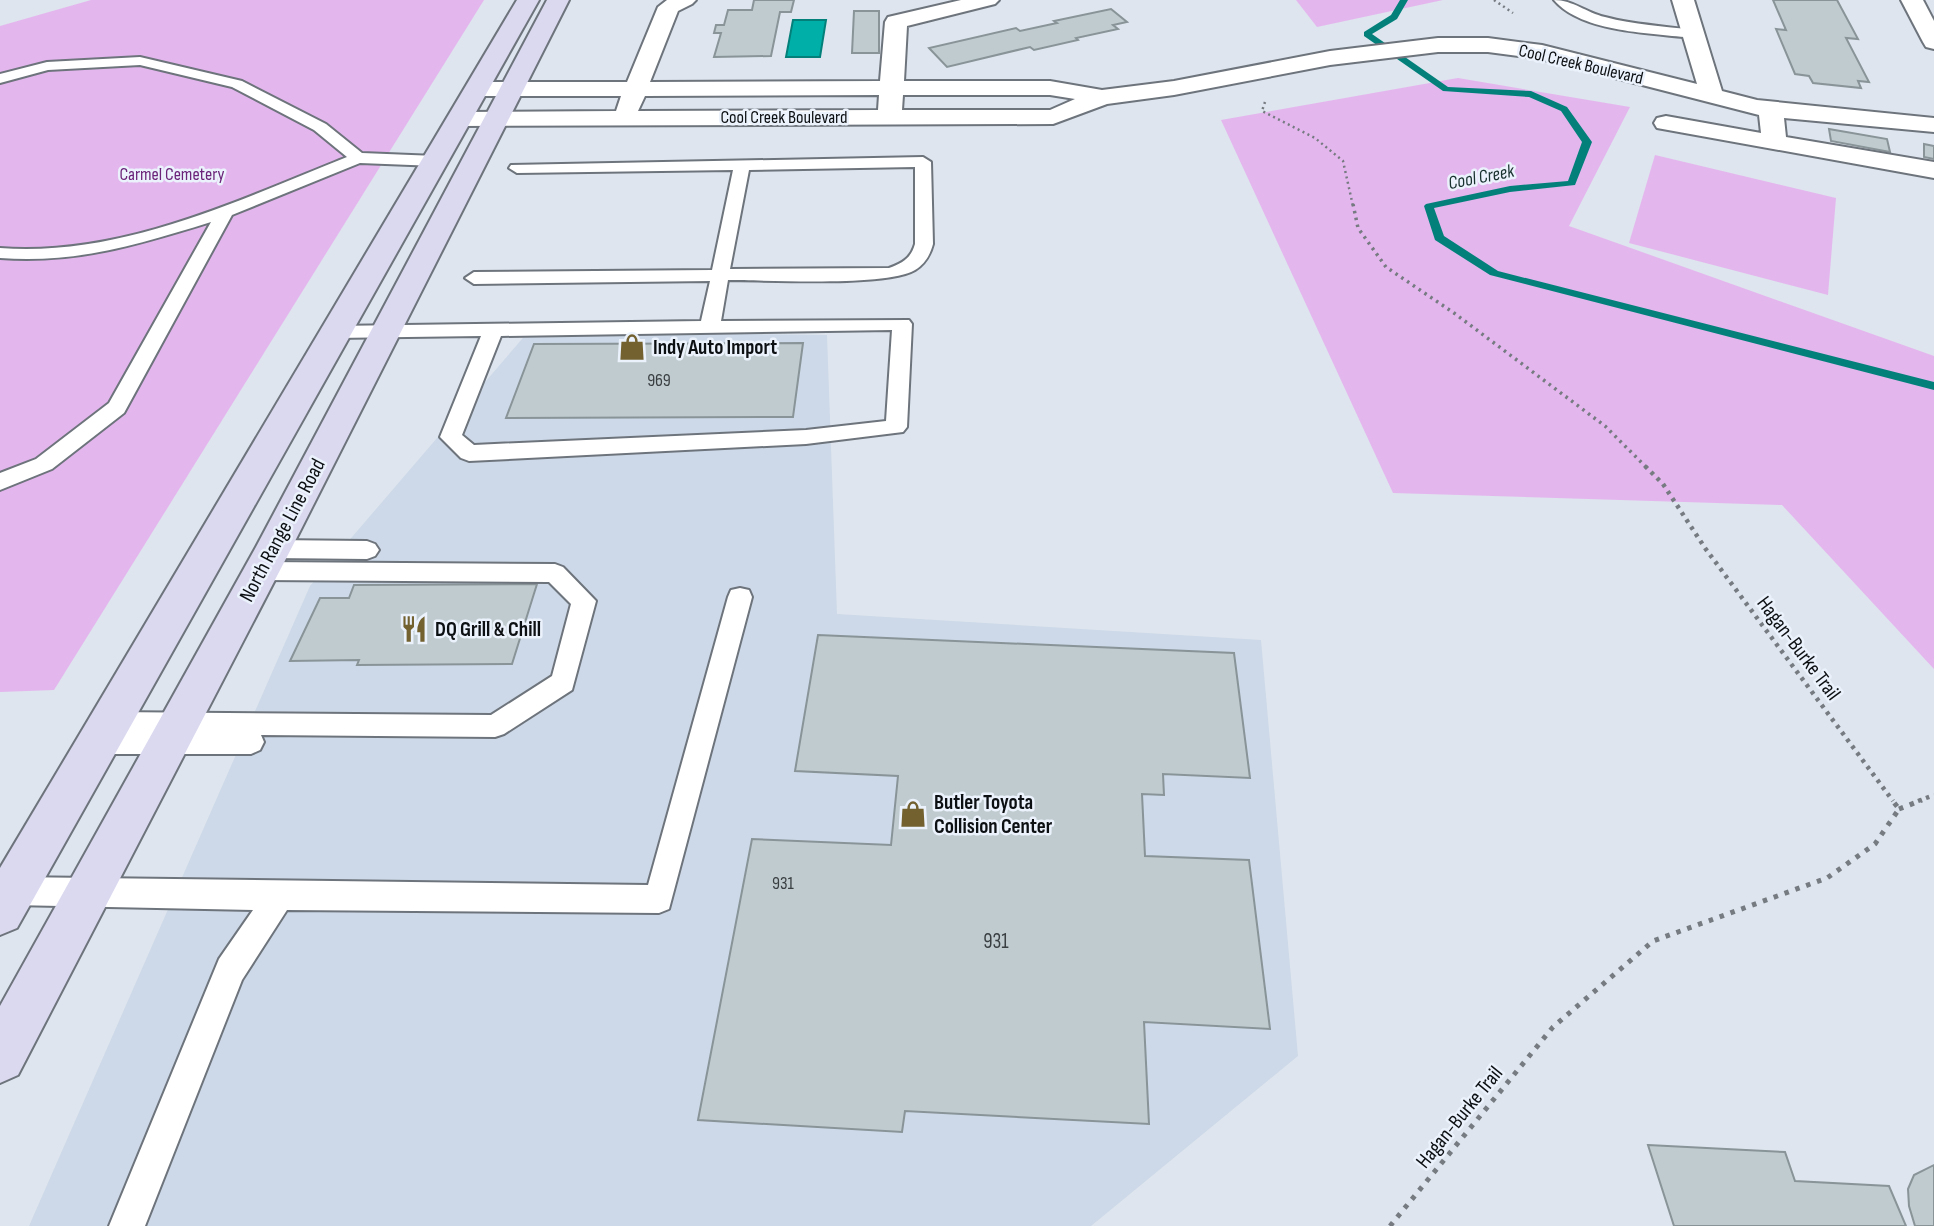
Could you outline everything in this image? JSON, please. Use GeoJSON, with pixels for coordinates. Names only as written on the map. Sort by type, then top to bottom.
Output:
{"type":"FeatureCollection","features":[{"type":"Feature","properties":{"kind":"main road","name":"North Range Line Road"},"geometry":{"type":"LineString","coordinates":[[0,1057],[11,1016],[87,892],[176,732],[386,331],[486,104],[528,0]]}},
{"type":"Feature","properties":{"kind":"main road","name":"North Range Line Road"},"geometry":{"type":"LineString","coordinates":[[6,901],[334,332],[436,161],[486,104],[558,0]]}},
{"type":"Feature","properties":{"kind":"street"},"geometry":{"type":"LineString","coordinates":[[624,118],[669,7],[684,0]]}},
{"type":"Feature","properties":{"kind":"street"},"geometry":{"type":"LineString","coordinates":[[890,117],[896,22],[988,0]]}},
{"type":"Feature","properties":{"kind":"street"},"geometry":{"type":"LineString","coordinates":[[1683,0],[1712,96]]}},
{"type":"Feature","properties":{"kind":"street"},"geometry":{"type":"LineString","coordinates":[[1912,0],[1934,42]]}},
{"type":"Feature","properties":{"kind":"street","name":"Cool Creek Boulevard"},"geometry":{"type":"LineString","coordinates":[[486,104],[624,118],[1053,117],[1102,97],[1174,88],[1330,58],[1438,45],[1488,45],[1542,52],[1712,96],[1771,108],[1934,125]]}},
{"type":"Feature","properties":{"kind":"street","name":"Cool Creek Boulevard"},"geometry":{"type":"LineString","coordinates":[[486,104],[636,89],[1050,88],[1102,97]]}},
{"type":"Feature","properties":{"kind":"street"},"geometry":{"type":"LineString","coordinates":[[1771,108],[1774,144]]}},
{"type":"Feature","properties":{"kind":"street"},"geometry":{"type":"LineString","coordinates":[[1666,123],[1934,170]]}},
{"type":"Feature","properties":{"kind":"lane"},"geometry":{"type":"LineString","coordinates":[[1561,0],[1568,9],[1602,20],[1693,34]]}},
{"type":"Feature","properties":{"kind":"lane"},"geometry":{"type":"LineString","coordinates":[[0,79],[47,66],[140,61],[236,84],[320,127],[358,158]]}},
{"type":"Feature","properties":{"kind":"lane"},"geometry":{"type":"LineString","coordinates":[[0,253],[26,255],[113,246],[225,212],[358,158],[436,161]]}},
{"type":"Feature","properties":{"kind":"lane"},"geometry":{"type":"LineString","coordinates":[[474,278],[891,273],[911,267],[921,256],[923,162],[517,168]]}},
{"type":"Feature","properties":{"kind":"lane"},"geometry":{"type":"LineString","coordinates":[[710,326],[742,165]]}},
{"type":"Feature","properties":{"kind":"lane"},"geometry":{"type":"LineString","coordinates":[[0,482],[44,464],[117,408],[225,212]]}},
{"type":"Feature","properties":{"kind":"lane"},"geometry":{"type":"LineString","coordinates":[[334,332],[902,324],[896,427],[806,437],[469,453],[451,437],[493,331]]}},
{"type":"Feature","properties":{"kind":"lane"},"geometry":{"type":"LineString","coordinates":[[267,560],[367,550]]}},
{"type":"Feature","properties":{"kind":"lane"},"geometry":{"type":"LineString","coordinates":[[105,732],[495,726],[563,682],[584,601],[555,573],[267,560]]}},
{"type":"Feature","properties":{"kind":"lane"},"geometry":{"type":"LineString","coordinates":[[6,901],[87,892],[659,899],[740,597]]}},
{"type":"Feature","properties":{"kind":"lane"},"geometry":{"type":"LineString","coordinates":[[176,732],[251,742]]}},
{"type":"Feature","properties":{"kind":"lane"},"geometry":{"type":"LineString","coordinates":[[127,1226],[230,970],[279,896]]}},
{"type":"Feature","properties":{"kind":"path","name":"Hagan-Burke Trail"},"geometry":{"type":"LineString","coordinates":[[1266,99],[1262,111],[1315,138],[1343,161],[1358,228],[1386,267],[1454,313],[1605,426],[1663,484],[1705,548],[1899,809],[1875,844],[1827,877],[1653,941],[1553,1027],[1390,1226]]}},
{"type":"Feature","properties":{"kind":"path"},"geometry":{"type":"LineString","coordinates":[[1899,809],[1934,794]]}},
{"type":"Feature","properties":{"kind":"shaded area"},"geometry":{"type":"Polygon","coordinates":[[[793,20],[826,20],[820,57],[786,57],[793,20]]]}},
{"type":"Feature","properties":{"kind":"shaded area"},"geometry":{"type":"Polygon","coordinates":[[[528,332],[827,335],[837,614],[1261,640],[1298,1056],[1091,1226],[29,1226],[310,586],[528,332]]]}},
{"type":"Feature","properties":{"kind":"green space","name":"Carmel Cemetery"},"geometry":{"type":"Polygon","coordinates":[[[91,0],[484,0],[54,690],[0,692],[0,26],[91,0]]]}},
{"type":"Feature","properties":{"kind":"green space"},"geometry":{"type":"Polygon","coordinates":[[[1296,0],[1443,0],[1317,27],[1296,0]]]}},
{"type":"Feature","properties":{"kind":"green space"},"geometry":{"type":"Polygon","coordinates":[[[1458,78],[1630,107],[1569,226],[1934,356],[1934,669],[1782,505],[1393,493],[1221,120],[1458,78]]]}},
{"type":"Feature","properties":{"kind":"green space"},"geometry":{"type":"Polygon","coordinates":[[[1655,155],[1836,198],[1828,295],[1629,243],[1655,155]]]}},
{"type":"Feature","properties":{"kind":"building"},"geometry":{"type":"Polygon","coordinates":[[[754,0],[794,0],[791,12],[780,12],[771,56],[714,57],[721,33],[714,33],[716,25],[724,25],[728,10],[752,10],[754,0]]]}},
{"type":"Feature","properties":{"kind":"building"},"geometry":{"type":"Polygon","coordinates":[[[1773,0],[1837,0],[1858,39],[1846,38],[1869,82],[1858,81],[1861,88],[1813,83],[1809,76],[1795,74],[1776,29],[1786,30],[1773,0]]]}},
{"type":"Feature","properties":{"kind":"building"},"geometry":{"type":"Polygon","coordinates":[[[1111,9],[1127,22],[1113,25],[1118,29],[1034,50],[1030,47],[947,67],[929,48],[1016,28],[1020,31],[1111,9]]]}},
{"type":"Feature","properties":{"kind":"building"},"geometry":{"type":"Polygon","coordinates":[[[854,11],[879,11],[879,53],[852,53],[854,11]]]}},
{"type":"Feature","properties":{"kind":"building"},"geometry":{"type":"Polygon","coordinates":[[[1829,129],[1887,139],[1890,152],[1831,141],[1829,129]]]}},
{"type":"Feature","properties":{"kind":"building"},"geometry":{"type":"Polygon","coordinates":[[[1924,144],[1934,146],[1934,159],[1924,157],[1924,144]]]}},
{"type":"Feature","properties":{"kind":"building"},"geometry":{"type":"Polygon","coordinates":[[[803,343],[793,417],[506,418],[534,344],[803,343]]]}},
{"type":"Feature","properties":{"kind":"building","name":"DQ Grill & Chill"},"geometry":{"type":"Polygon","coordinates":[[[537,584],[512,664],[357,665],[359,660],[290,661],[320,598],[349,598],[354,585],[537,584]]]}},
{"type":"Feature","properties":{"kind":"building"},"geometry":{"type":"Polygon","coordinates":[[[818,635],[1234,653],[1250,778],[1163,774],[1164,795],[1142,794],[1145,856],[1249,860],[1270,1029],[1144,1022],[1149,1124],[905,1111],[902,1132],[698,1120],[752,839],[891,845],[898,776],[795,771],[818,635]]]}},
{"type":"Feature","properties":{"kind":"building"},"geometry":{"type":"Polygon","coordinates":[[[1648,1145],[1785,1152],[1795,1181],[1889,1186],[1906,1226],[1674,1226],[1648,1145]]]}},
{"type":"Feature","properties":{"kind":"building"},"geometry":{"type":"Polygon","coordinates":[[[1934,1165],[1934,1226],[1915,1226],[1909,1206],[1908,1189],[1914,1175],[1934,1165]]]}},
{"type":"Feature","properties":{"kind":"waterway","name":"Cool Creek"},"geometry":{"type":"LineString","coordinates":[[1404,0],[1394,17],[1367,34],[1446,89],[1531,94],[1564,109],[1587,142],[1572,183],[1510,189],[1429,206],[1439,238],[1494,273],[1934,386]]}},
{"type":"Feature","properties":{"kind":"place","name":"Indy Auto Import"},"geometry":{"type":"Point","coordinates":[632,347]}},
{"type":"Feature","properties":{"kind":"place","name":"DQ Grill & Chill"},"geometry":{"type":"Point","coordinates":[414,629]}},
{"type":"Feature","properties":{"kind":"place","name":"Butler Toyota Collision Center"},"geometry":{"type":"Point","coordinates":[913,814]}}]}
